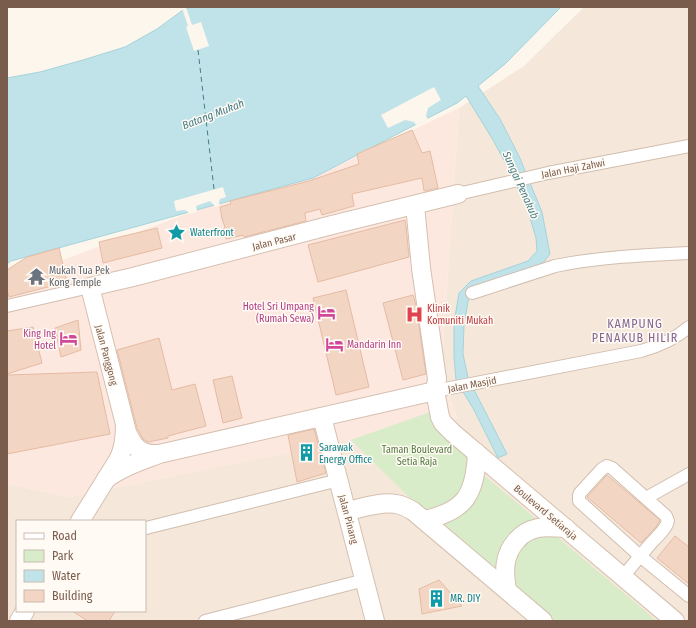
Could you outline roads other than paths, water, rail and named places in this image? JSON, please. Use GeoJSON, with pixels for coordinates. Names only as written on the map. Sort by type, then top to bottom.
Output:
{"type":"FeatureCollection","features":[{"type":"Feature","properties":{"kind":"street","name":"Jalan Haji Zahwi"},"geometry":{"type":"LineString","coordinates":[[458,194],[548,173],[689,147]]}},
{"type":"Feature","properties":{"kind":"street","name":"Jalan Pasar"},"geometry":{"type":"LineString","coordinates":[[90,287],[458,194]]}},
{"type":"Feature","properties":{"kind":"street","name":"Jalan Masjid"},"geometry":{"type":"LineString","coordinates":[[415,205],[421,268],[437,379],[442,390],[641,351],[666,343],[689,327]]}},
{"type":"Feature","properties":{"kind":"street"},"geometry":{"type":"LineString","coordinates":[[472,294],[564,264],[596,259],[689,253]]}},
{"type":"Feature","properties":{"kind":"street"},"geometry":{"type":"LineString","coordinates":[[7,306],[90,287]]}},
{"type":"Feature","properties":{"kind":"street","name":"Jalan Panggong"},"geometry":{"type":"LineString","coordinates":[[90,287],[125,424],[130,438],[138,449],[147,453],[159,454]]}},
{"type":"Feature","properties":{"kind":"street"},"geometry":{"type":"LineString","coordinates":[[106,479],[124,467],[159,454],[442,390]]}},
{"type":"Feature","properties":{"kind":"street","name":"Boulevard Setiaraja"},"geometry":{"type":"LineString","coordinates":[[442,390],[439,411],[443,423],[453,433],[675,621]]}},
{"type":"Feature","properties":{"kind":"street","name":"Jalan Pinang"},"geometry":{"type":"LineString","coordinates":[[322,417],[375,621]]}},
{"type":"Feature","properties":{"kind":"street","name":"Jalan Panggong"},"geometry":{"type":"LineString","coordinates":[[81,520],[122,453],[125,424]]}},
{"type":"Feature","properties":{"kind":"street"},"geometry":{"type":"LineString","coordinates":[[424,520],[447,514],[462,504],[474,482],[477,453]]}},
{"type":"Feature","properties":{"kind":"street"},"geometry":{"type":"LineString","coordinates":[[623,577],[640,556],[666,526],[668,521],[666,516],[612,468],[607,466],[602,469],[580,493],[580,503],[640,556],[689,596]]}},
{"type":"Feature","properties":{"kind":"street"},"geometry":{"type":"LineString","coordinates":[[646,498],[689,474]]}},
{"type":"Feature","properties":{"kind":"street"},"geometry":{"type":"LineString","coordinates":[[146,528],[339,480]]}},
{"type":"Feature","properties":{"kind":"street"},"geometry":{"type":"LineString","coordinates":[[347,511],[383,504],[401,505],[414,511],[543,621]]}},
{"type":"Feature","properties":{"kind":"street"},"geometry":{"type":"LineString","coordinates":[[507,590],[505,565],[507,555],[512,545],[528,531],[538,528],[566,528]]}},
{"type":"Feature","properties":{"kind":"street"},"geometry":{"type":"LineString","coordinates":[[205,621],[364,580]]}},
{"type":"Feature","properties":{"kind":"street"},"geometry":{"type":"LineString","coordinates":[[19,621],[24,612]]}},
{"type":"Feature","properties":{"kind":"water"},"geometry":{"type":"Polygon","coordinates":[[[191,7],[561,7],[505,64],[478,86],[500,119],[519,156],[542,212],[550,254],[543,263],[469,296],[464,325],[463,354],[468,378],[507,454],[498,458],[474,410],[456,380],[454,323],[459,293],[471,281],[528,261],[537,251],[536,238],[528,211],[512,175],[466,96],[457,103],[313,178],[11,261],[7,264],[7,78],[40,72],[125,47],[157,29],[183,10],[191,7]]]}},
{"type":"Feature","properties":{"kind":"place","name":"Waterfront"},"geometry":{"type":"Point","coordinates":[177,232]}},
{"type":"Feature","properties":{"kind":"place","name":"Mukah Tua Pek Kong Temple"},"geometry":{"type":"Point","coordinates":[36,276]}},
{"type":"Feature","properties":{"kind":"place","name":"Hotel Sri Umpang (Rumah Sewa)"},"geometry":{"type":"Point","coordinates":[327,312]}},
{"type":"Feature","properties":{"kind":"place","name":"Klinik Komuniti Mukah"},"geometry":{"type":"Point","coordinates":[414,314]}},
{"type":"Feature","properties":{"kind":"place","name":"King Ing Hotel"},"geometry":{"type":"Point","coordinates":[69,339]}},
{"type":"Feature","properties":{"kind":"place","name":"Mandarin Inn"},"geometry":{"type":"Point","coordinates":[334,344]}},
{"type":"Feature","properties":{"kind":"place","name":"Sarawak Energy Office"},"geometry":{"type":"Point","coordinates":[306,453]}},
{"type":"Feature","properties":{"kind":"place","name":"MR. DIY"},"geometry":{"type":"Point","coordinates":[437,598]}},
{"type":"Feature","properties":{"kind":"district","name":"KAMPUNG PENAKUB HILIR"},"geometry":{"type":"Point","coordinates":[635,331]}},
{"type":"Feature","properties":{"kind":"water label","name":"Batang Mukah"},"geometry":{"type":"Point","coordinates":[213,114]}},
{"type":"Feature","properties":{"kind":"water label","name":"Sungai Penakub"},"geometry":{"type":"Point","coordinates":[521,185]}},
{"type":"Feature","properties":{"kind":"park label","name":"Taman Boulevard Setia Raja"},"geometry":{"type":"Point","coordinates":[417,454]}}]}
